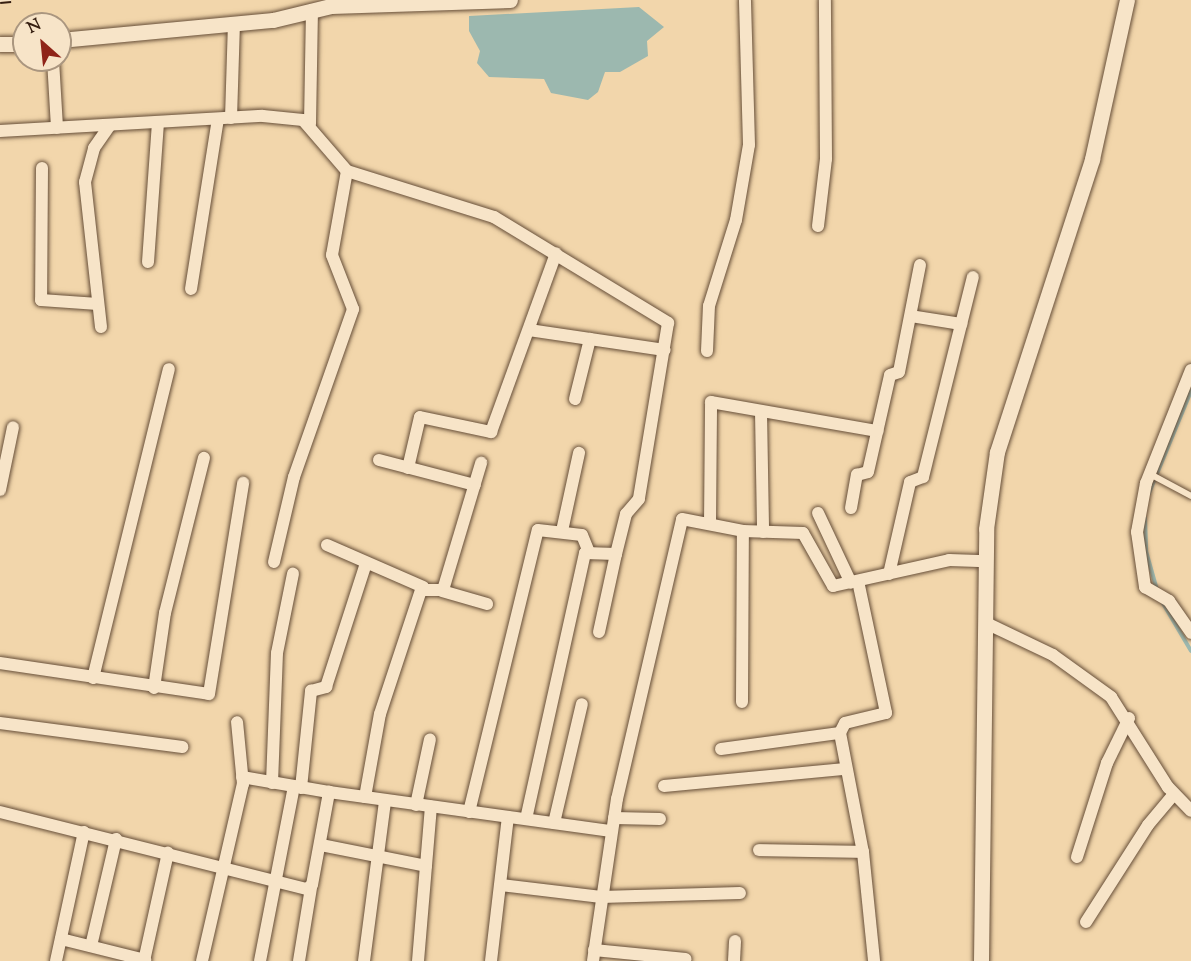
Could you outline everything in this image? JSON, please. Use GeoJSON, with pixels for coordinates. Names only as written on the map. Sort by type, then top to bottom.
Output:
{"type":"FeatureCollection","features":[{"type":"Feature","properties":{"kind":"street"},"geometry":{"type":"LineString","coordinates":[[72,39],[234,23],[312,10],[510,0]]}},
{"type":"Feature","properties":{"kind":"street"},"geometry":{"type":"LineString","coordinates":[[707,351],[707,316],[736,220],[751,128],[745,0]]}},
{"type":"Feature","properties":{"kind":"street"},"geometry":{"type":"LineString","coordinates":[[818,226],[826,159],[825,0]]}},
{"type":"Feature","properties":{"kind":"street"},"geometry":{"type":"LineString","coordinates":[[981,961],[986,561],[997,452],[1092,159],[1127,0]]}},
{"type":"Feature","properties":{"kind":"street"},"geometry":{"type":"LineString","coordinates":[[310,124],[312,10]]}},
{"type":"Feature","properties":{"kind":"street"},"geometry":{"type":"LineString","coordinates":[[191,289],[225,118],[234,23]]}},
{"type":"Feature","properties":{"kind":"street"},"geometry":{"type":"LineString","coordinates":[[54,72],[57,128]]}},
{"type":"Feature","properties":{"kind":"street"},"geometry":{"type":"LineString","coordinates":[[0,131],[285,116],[310,124],[347,171],[494,217],[666,322],[665,350],[639,499],[627,511],[599,632]]}},
{"type":"Feature","properties":{"kind":"street"},"geometry":{"type":"LineString","coordinates":[[148,262],[158,122]]}},
{"type":"Feature","properties":{"kind":"street"},"geometry":{"type":"LineString","coordinates":[[101,327],[85,182],[94,148],[110,124]]}},
{"type":"Feature","properties":{"kind":"street"},"geometry":{"type":"LineString","coordinates":[[42,168],[41,300],[98,304]]}},
{"type":"Feature","properties":{"kind":"street"},"geometry":{"type":"LineString","coordinates":[[274,562],[294,477],[353,309],[332,255],[347,171]]}},
{"type":"Feature","properties":{"kind":"street"},"geometry":{"type":"LineString","coordinates":[[408,468],[420,417],[491,432],[556,253]]}},
{"type":"Feature","properties":{"kind":"street"},"geometry":{"type":"LineString","coordinates":[[851,508],[857,475],[868,471],[911,316],[921,265]]}},
{"type":"Feature","properties":{"kind":"street"},"geometry":{"type":"LineString","coordinates":[[889,574],[910,482],[922,477],[973,277]]}},
{"type":"Feature","properties":{"kind":"street"},"geometry":{"type":"LineString","coordinates":[[911,316],[961,324]]}},
{"type":"Feature","properties":{"kind":"street"},"geometry":{"type":"LineString","coordinates":[[529,330],[665,350]]}},
{"type":"Feature","properties":{"kind":"street"},"geometry":{"type":"LineString","coordinates":[[575,399],[590,339]]}},
{"type":"Feature","properties":{"kind":"street"},"geometry":{"type":"LineString","coordinates":[[93,678],[169,369]]}},
{"type":"Feature","properties":{"kind":"street"},"geometry":{"type":"LineString","coordinates":[[1191,370],[1154,477],[1137,546],[1145,587],[1162,598],[1191,633]]}},
{"type":"Feature","properties":{"kind":"street"},"geometry":{"type":"LineString","coordinates":[[710,524],[709,404],[878,431]]}},
{"type":"Feature","properties":{"kind":"street"},"geometry":{"type":"LineString","coordinates":[[761,412],[763,532]]}},
{"type":"Feature","properties":{"kind":"street"},"geometry":{"type":"LineString","coordinates":[[0,490],[13,427]]}},
{"type":"Feature","properties":{"kind":"street"},"geometry":{"type":"LineString","coordinates":[[562,531],[579,453]]}},
{"type":"Feature","properties":{"kind":"street"},"geometry":{"type":"LineString","coordinates":[[154,688],[165,613],[204,458]]}},
{"type":"Feature","properties":{"kind":"street"},"geometry":{"type":"LineString","coordinates":[[379,460],[475,485]]}},
{"type":"Feature","properties":{"kind":"street"},"geometry":{"type":"LineString","coordinates":[[442,591],[481,463]]}},
{"type":"Feature","properties":{"kind":"street"},"geometry":{"type":"LineString","coordinates":[[0,663],[154,688],[210,692],[243,483]]}},
{"type":"Feature","properties":{"kind":"street"},"geometry":{"type":"LineString","coordinates":[[818,513],[854,582],[886,713],[845,723],[840,733],[862,852],[874,961]]}},
{"type":"Feature","properties":{"kind":"street"},"geometry":{"type":"LineString","coordinates":[[686,959],[594,956],[611,831],[680,522],[687,517],[743,531],[805,534],[826,581],[854,582],[949,560],[986,561]]}},
{"type":"Feature","properties":{"kind":"street"},"geometry":{"type":"LineString","coordinates":[[469,812],[536,535],[542,527],[585,537],[588,550],[526,819]]}},
{"type":"Feature","properties":{"kind":"street"},"geometry":{"type":"LineString","coordinates":[[742,702],[743,531]]}},
{"type":"Feature","properties":{"kind":"street"},"geometry":{"type":"LineString","coordinates":[[327,545],[423,587],[487,604]]}},
{"type":"Feature","properties":{"kind":"street"},"geometry":{"type":"LineString","coordinates":[[588,550],[616,554]]}},
{"type":"Feature","properties":{"kind":"street"},"geometry":{"type":"LineString","coordinates":[[260,961],[298,787],[311,691],[326,687],[366,562]]}},
{"type":"Feature","properties":{"kind":"street"},"geometry":{"type":"LineString","coordinates":[[272,783],[277,653],[293,574]]}},
{"type":"Feature","properties":{"kind":"street"},"geometry":{"type":"LineString","coordinates":[[365,796],[380,714],[423,587]]}},
{"type":"Feature","properties":{"kind":"street"},"geometry":{"type":"LineString","coordinates":[[986,623],[1053,655],[1111,697],[1129,718],[1174,794],[1191,811]]}},
{"type":"Feature","properties":{"kind":"street"},"geometry":{"type":"LineString","coordinates":[[554,823],[582,704]]}},
{"type":"Feature","properties":{"kind":"street"},"geometry":{"type":"LineString","coordinates":[[1077,857],[1107,763],[1129,718]]}},
{"type":"Feature","properties":{"kind":"street"},"geometry":{"type":"LineString","coordinates":[[202,961],[242,777],[237,722]]}},
{"type":"Feature","properties":{"kind":"street"},"geometry":{"type":"LineString","coordinates":[[0,723],[182,747]]}},
{"type":"Feature","properties":{"kind":"street"},"geometry":{"type":"LineString","coordinates":[[721,749],[840,733]]}},
{"type":"Feature","properties":{"kind":"street"},"geometry":{"type":"LineString","coordinates":[[416,805],[430,739]]}},
{"type":"Feature","properties":{"kind":"street"},"geometry":{"type":"LineString","coordinates":[[664,786],[845,769]]}},
{"type":"Feature","properties":{"kind":"street"},"geometry":{"type":"LineString","coordinates":[[242,777],[385,801],[611,831]]}},
{"type":"Feature","properties":{"kind":"street"},"geometry":{"type":"LineString","coordinates":[[299,961],[329,792]]}},
{"type":"Feature","properties":{"kind":"street"},"geometry":{"type":"LineString","coordinates":[[1086,922],[1174,794]]}},
{"type":"Feature","properties":{"kind":"street"},"geometry":{"type":"LineString","coordinates":[[364,961],[385,801]]}},
{"type":"Feature","properties":{"kind":"street"},"geometry":{"type":"LineString","coordinates":[[418,961],[431,807]]}},
{"type":"Feature","properties":{"kind":"street"},"geometry":{"type":"LineString","coordinates":[[0,812],[311,888]]}},
{"type":"Feature","properties":{"kind":"street"},"geometry":{"type":"LineString","coordinates":[[491,961],[508,817]]}},
{"type":"Feature","properties":{"kind":"street"},"geometry":{"type":"LineString","coordinates":[[614,818],[660,819]]}},
{"type":"Feature","properties":{"kind":"street"},"geometry":{"type":"LineString","coordinates":[[56,961],[84,832]]}},
{"type":"Feature","properties":{"kind":"street"},"geometry":{"type":"LineString","coordinates":[[91,946],[116,839]]}},
{"type":"Feature","properties":{"kind":"street"},"geometry":{"type":"LineString","coordinates":[[321,844],[377,858],[426,866]]}},
{"type":"Feature","properties":{"kind":"street"},"geometry":{"type":"LineString","coordinates":[[759,850],[862,852]]}},
{"type":"Feature","properties":{"kind":"street"},"geometry":{"type":"LineString","coordinates":[[61,939],[91,946],[105,955],[144,960],[168,853]]}},
{"type":"Feature","properties":{"kind":"street"},"geometry":{"type":"LineString","coordinates":[[501,885],[601,897],[740,893]]}},
{"type":"Feature","properties":{"kind":"street"},"geometry":{"type":"LineString","coordinates":[[734,961],[735,941]]}},
{"type":"Feature","properties":{"kind":"lane"},"geometry":{"type":"LineString","coordinates":[[1154,477],[1191,496]]}},
{"type":"Feature","properties":{"kind":"water"},"geometry":{"type":"Polygon","coordinates":[[[639,7],[664,27],[647,41],[648,56],[620,72],[605,72],[598,92],[588,100],[551,93],[544,79],[489,77],[477,63],[480,51],[469,31],[469,16],[639,7]]]}},
{"type":"Feature","properties":{"kind":"waterway"},"geometry":{"type":"LineString","coordinates":[[1149,493],[1191,391]]}},
{"type":"Feature","properties":{"kind":"waterway"},"geometry":{"type":"LineString","coordinates":[[1145,518],[1146,551],[1157,590]]}},
{"type":"Feature","properties":{"kind":"waterway"},"geometry":{"type":"LineString","coordinates":[[1161,600],[1191,651]]}},
{"type":"Feature","properties":{"kind":"railway"},"geometry":{"type":"LineString","coordinates":[[0,1],[11,0]]}}]}
